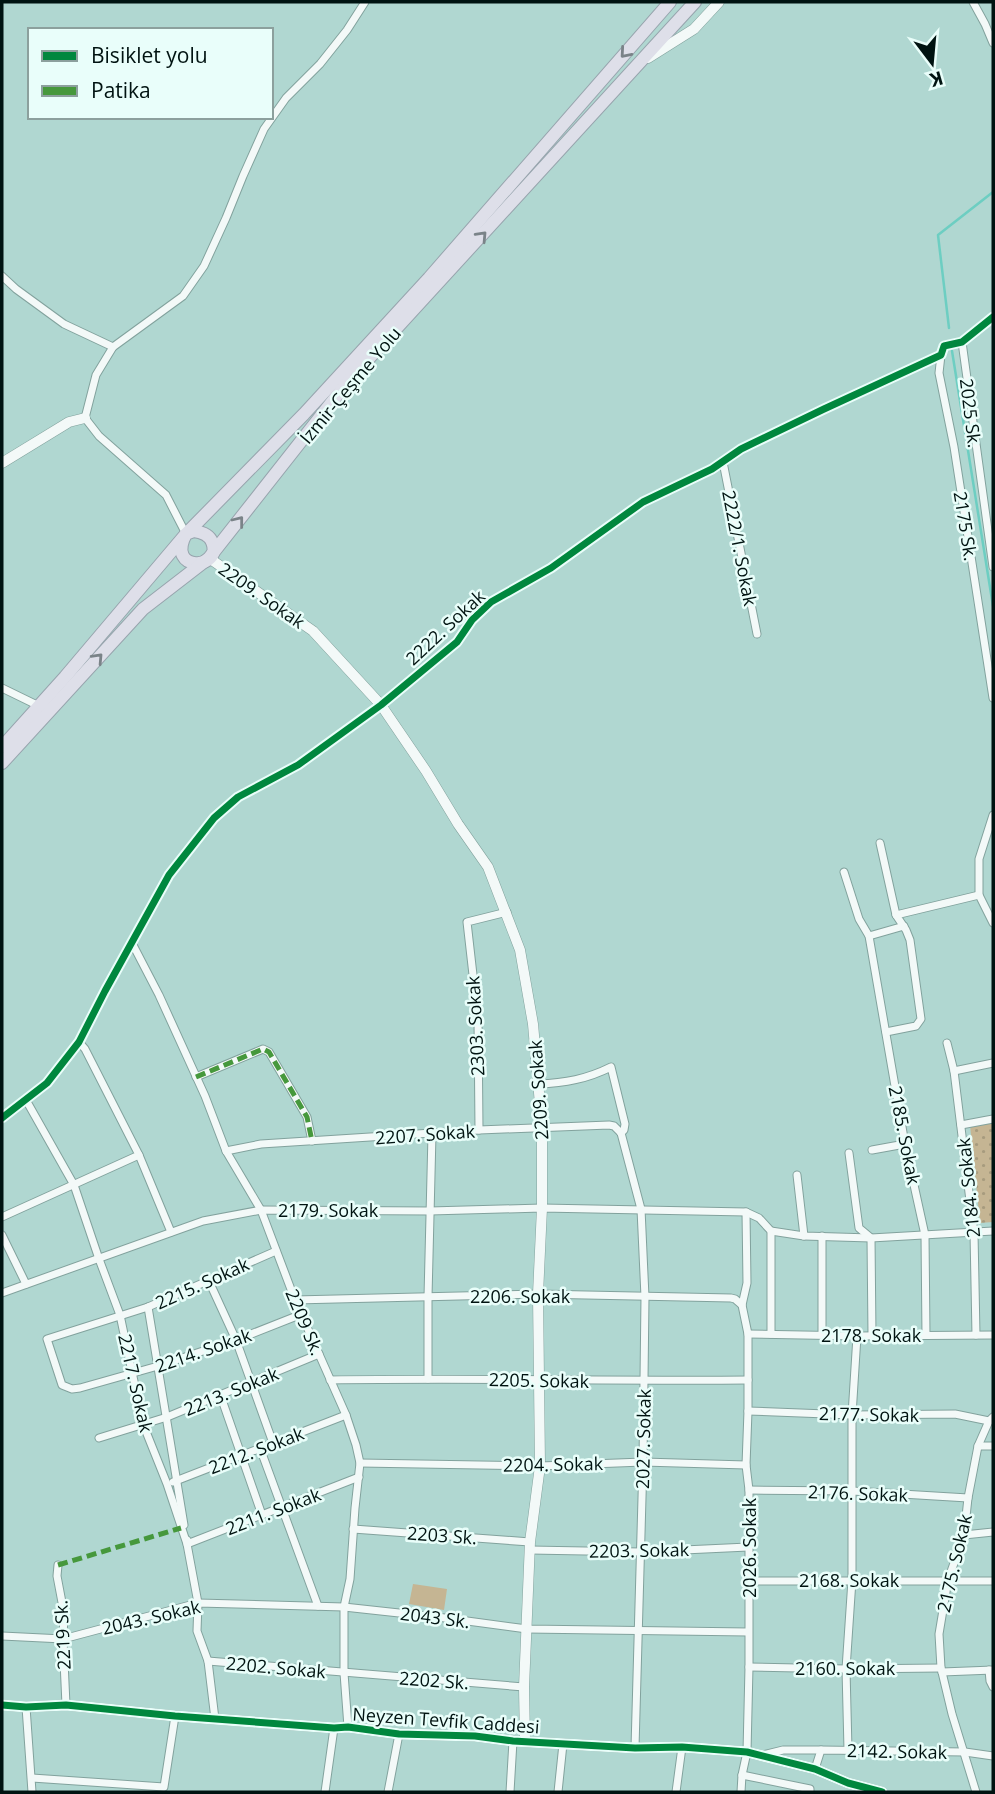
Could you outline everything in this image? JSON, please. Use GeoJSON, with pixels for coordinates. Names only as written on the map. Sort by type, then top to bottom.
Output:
{"type":"FeatureCollection","features":[{"type":"Feature","properties":{"kind":"highway","name":"İzmir-Çeşme Yolu"},"geometry":{"type":"LineString","coordinates":[[2,763],[143,609],[209,558],[350,379],[695,2]]}},
{"type":"Feature","properties":{"kind":"highway","name":"İzmir-Çeşme Yolu"},"geometry":{"type":"LineString","coordinates":[[2,747],[186,534],[304,414],[411,298],[666,4]]}},
{"type":"Feature","properties":{"kind":"highway"},"geometry":{"type":"LineString","coordinates":[[200,531],[209,537],[213,547],[209,558],[197,564],[187,561],[181,552],[181,542],[186,534],[200,531]]}},
{"type":"Feature","properties":{"kind":"street"},"geometry":{"type":"LineString","coordinates":[[273,116],[286,98],[320,64],[365,2]]}},
{"type":"Feature","properties":{"kind":"street"},"geometry":{"type":"LineString","coordinates":[[642,62],[694,29],[719,2]]}},
{"type":"Feature","properties":{"kind":"street"},"geometry":{"type":"LineString","coordinates":[[972,2],[993,43]]}},
{"type":"Feature","properties":{"kind":"street"},"geometry":{"type":"LineString","coordinates":[[85,418],[96,375],[113,348],[183,296],[204,266],[264,129],[271,119]]}},
{"type":"Feature","properties":{"kind":"street"},"geometry":{"type":"LineString","coordinates":[[2,276],[64,324],[113,348]]}},
{"type":"Feature","properties":{"kind":"street","name":"2222. Sokak"},"geometry":{"type":"LineString","coordinates":[[2,1118],[47,1083],[79,1042],[169,875],[214,818],[238,797],[298,765],[382,705],[457,642],[471,620],[491,602],[551,568],[643,502],[712,469],[741,449],[824,408],[942,355],[944,346],[962,342],[993,317]]}},
{"type":"Feature","properties":{"kind":"street","name":"2025 Sk."},"geometry":{"type":"LineString","coordinates":[[962,342],[993,567]]}},
{"type":"Feature","properties":{"kind":"street","name":"2175 Sk."},"geometry":{"type":"LineString","coordinates":[[942,355],[939,373],[954,447],[993,698]]}},
{"type":"Feature","properties":{"kind":"street"},"geometry":{"type":"LineString","coordinates":[[85,418],[99,436],[166,495],[186,534]]}},
{"type":"Feature","properties":{"kind":"street"},"geometry":{"type":"LineString","coordinates":[[2,463],[69,422],[85,418]]}},
{"type":"Feature","properties":{"kind":"street","name":"2222/1. Sokak"},"geometry":{"type":"LineString","coordinates":[[723,462],[757,634]]}},
{"type":"Feature","properties":{"kind":"street"},"geometry":{"type":"LineString","coordinates":[[985,506],[993,503]]}},
{"type":"Feature","properties":{"kind":"street","name":"2209. Sokak"},"geometry":{"type":"LineString","coordinates":[[209,558],[313,631],[382,705],[488,867],[520,950],[533,1024],[542,1127],[538,1294],[540,1466],[530,1546],[524,1687],[525,1741]]}},
{"type":"Feature","properties":{"kind":"street"},"geometry":{"type":"LineString","coordinates":[[2,688],[39,706]]}},
{"type":"Feature","properties":{"kind":"street"},"geometry":{"type":"LineString","coordinates":[[993,815],[979,859],[979,895],[993,923]]}},
{"type":"Feature","properties":{"kind":"street"},"geometry":{"type":"LineString","coordinates":[[880,843],[896,915],[910,940],[921,1019],[916,1026],[886,1032]]}},
{"type":"Feature","properties":{"kind":"street","name":"2185. Sokak"},"geometry":{"type":"LineString","coordinates":[[844,872],[859,919],[869,936],[905,1144],[925,1235],[926,1335]]}},
{"type":"Feature","properties":{"kind":"street"},"geometry":{"type":"LineString","coordinates":[[896,915],[979,895]]}},
{"type":"Feature","properties":{"kind":"street","name":"2303. Sokak"},"geometry":{"type":"LineString","coordinates":[[478,1130],[478,1019],[467,922],[507,912]]}},
{"type":"Feature","properties":{"kind":"street"},"geometry":{"type":"LineString","coordinates":[[869,936],[904,926]]}},
{"type":"Feature","properties":{"kind":"street","name":"2209 Sk."},"geometry":{"type":"LineString","coordinates":[[132,943],[159,995],[226,1151],[261,1210],[295,1300],[346,1415],[360,1463],[350,1579],[344,1607],[344,1673],[348,1727]]}},
{"type":"Feature","properties":{"kind":"street"},"geometry":{"type":"LineString","coordinates":[[79,1042],[139,1155],[172,1233]]}},
{"type":"Feature","properties":{"kind":"street","name":"2184. Sokak"},"geometry":{"type":"LineString","coordinates":[[947,1043],[954,1071],[974,1233],[976,1335]]}},
{"type":"Feature","properties":{"kind":"street"},"geometry":{"type":"LineString","coordinates":[[196,1077],[263,1049],[269,1052],[307,1117],[312,1141]]}},
{"type":"Feature","properties":{"kind":"street"},"geometry":{"type":"LineString","coordinates":[[954,1071],[993,1063]]}},
{"type":"Feature","properties":{"kind":"street","name":"2027. Sokak"},"geometry":{"type":"LineString","coordinates":[[538,1084],[573,1081],[611,1067],[625,1124],[621,1133],[641,1209],[645,1297],[635,1748]]}},
{"type":"Feature","properties":{"kind":"street","name":"2217. Sokak"},"geometry":{"type":"LineString","coordinates":[[26,1100],[74,1185],[120,1315],[143,1424],[187,1544],[198,1603],[197,1631],[208,1661],[215,1719]]}},
{"type":"Feature","properties":{"kind":"street"},"geometry":{"type":"LineString","coordinates":[[961,1125],[993,1119]]}},
{"type":"Feature","properties":{"kind":"street","name":"2207. Sokak"},"geometry":{"type":"LineString","coordinates":[[226,1151],[261,1144],[542,1127],[608,1125],[614,1126],[621,1133]]}},
{"type":"Feature","properties":{"kind":"street"},"geometry":{"type":"LineString","coordinates":[[428,1379],[432,1134]]}},
{"type":"Feature","properties":{"kind":"street"},"geometry":{"type":"LineString","coordinates":[[872,1150],[905,1144]]}},
{"type":"Feature","properties":{"kind":"street"},"geometry":{"type":"LineString","coordinates":[[849,1153],[859,1228],[871,1238],[872,1335]]}},
{"type":"Feature","properties":{"kind":"street"},"geometry":{"type":"LineString","coordinates":[[2,1217],[139,1155]]}},
{"type":"Feature","properties":{"kind":"street"},"geometry":{"type":"LineString","coordinates":[[797,1175],[804,1236]]}},
{"type":"Feature","properties":{"kind":"street","name":"2179. Sokak"},"geometry":{"type":"LineString","coordinates":[[2,1293],[202,1222],[261,1210],[430,1211],[542,1208],[746,1212]]}},
{"type":"Feature","properties":{"kind":"street"},"geometry":{"type":"LineString","coordinates":[[746,1212],[759,1218],[771,1231],[804,1236],[871,1238],[993,1231]]}},
{"type":"Feature","properties":{"kind":"street","name":"2026. Sokak"},"geometry":{"type":"LineString","coordinates":[[741,1792],[747,1752],[750,1581],[749,1490],[746,1465],[748,1334],[742,1305],[747,1283],[746,1212]]}},
{"type":"Feature","properties":{"kind":"street"},"geometry":{"type":"LineString","coordinates":[[771,1231],[771,1334]]}},
{"type":"Feature","properties":{"kind":"street"},"geometry":{"type":"LineString","coordinates":[[2,1235],[26,1284]]}},
{"type":"Feature","properties":{"kind":"street"},"geometry":{"type":"LineString","coordinates":[[822,1236],[822,1335]]}},
{"type":"Feature","properties":{"kind":"street","name":"2215. Sokak"},"geometry":{"type":"LineString","coordinates":[[62,1385],[47,1339],[148,1307],[276,1251]]}},
{"type":"Feature","properties":{"kind":"street"},"geometry":{"type":"LineString","coordinates":[[208,1279],[236,1340],[274,1443]]}},
{"type":"Feature","properties":{"kind":"street","name":"2206. Sokak"},"geometry":{"type":"LineString","coordinates":[[295,1300],[538,1294],[730,1298],[742,1305]]}},
{"type":"Feature","properties":{"kind":"street"},"geometry":{"type":"LineString","coordinates":[[148,1307],[187,1544]]}},
{"type":"Feature","properties":{"kind":"street","name":"2214. Sokak"},"geometry":{"type":"LineString","coordinates":[[62,1385],[72,1389],[80,1388],[158,1366],[302,1314]]}},
{"type":"Feature","properties":{"kind":"street","name":"2178. Sokak"},"geometry":{"type":"LineString","coordinates":[[748,1334],[993,1335]]}},
{"type":"Feature","properties":{"kind":"street"},"geometry":{"type":"LineString","coordinates":[[848,1750],[846,1669],[852,1580],[852,1415],[857,1336]]}},
{"type":"Feature","properties":{"kind":"street","name":"2213. Sokak"},"geometry":{"type":"LineString","coordinates":[[99,1438],[167,1417],[319,1354]]}},
{"type":"Feature","properties":{"kind":"street","name":"2205. Sokak"},"geometry":{"type":"LineString","coordinates":[[330,1380],[748,1380]]}},
{"type":"Feature","properties":{"kind":"street"},"geometry":{"type":"LineString","coordinates":[[220,1394],[262,1515]]}},
{"type":"Feature","properties":{"kind":"street","name":"2177. Sokak"},"geometry":{"type":"LineString","coordinates":[[748,1410],[852,1415],[956,1414],[991,1419]]}},
{"type":"Feature","properties":{"kind":"street","name":"2212. Sokak"},"geometry":{"type":"LineString","coordinates":[[167,1484],[346,1415]]}},
{"type":"Feature","properties":{"kind":"street","name":"2175. Sokak"},"geometry":{"type":"LineString","coordinates":[[976,1792],[952,1714],[942,1670],[939,1634],[948,1580],[964,1535],[978,1446],[991,1419]]}},
{"type":"Feature","properties":{"kind":"street"},"geometry":{"type":"LineString","coordinates":[[978,1446],[993,1446]]}},
{"type":"Feature","properties":{"kind":"street"},"geometry":{"type":"LineString","coordinates":[[260,1448],[318,1606]]}},
{"type":"Feature","properties":{"kind":"street","name":"2204. Sokak"},"geometry":{"type":"LineString","coordinates":[[360,1463],[540,1466],[643,1462],[746,1465]]}},
{"type":"Feature","properties":{"kind":"street","name":"2211. Sokak"},"geometry":{"type":"LineString","coordinates":[[187,1544],[359,1477]]}},
{"type":"Feature","properties":{"kind":"street","name":"2176. Sokak"},"geometry":{"type":"LineString","coordinates":[[749,1490],[852,1491],[968,1498]]}},
{"type":"Feature","properties":{"kind":"street","name":"2203 Sk."},"geometry":{"type":"LineString","coordinates":[[353,1528],[530,1546]]}},
{"type":"Feature","properties":{"kind":"street"},"geometry":{"type":"LineString","coordinates":[[964,1535],[993,1532]]}},
{"type":"Feature","properties":{"kind":"street","name":"2203. Sokak"},"geometry":{"type":"LineString","coordinates":[[530,1546],[641,1552],[748,1547]]}},
{"type":"Feature","properties":{"kind":"street","name":"2219 Sk."},"geometry":{"type":"LineString","coordinates":[[58,1564],[57,1576],[64,1613],[66,1705]]}},
{"type":"Feature","properties":{"kind":"street","name":"2168. Sokak"},"geometry":{"type":"LineString","coordinates":[[750,1581],[993,1581]]}},
{"type":"Feature","properties":{"kind":"street","name":"2043. Sokak"},"geometry":{"type":"LineString","coordinates":[[2,1636],[63,1639],[198,1603],[344,1607]]}},
{"type":"Feature","properties":{"kind":"street","name":"2043 Sk."},"geometry":{"type":"LineString","coordinates":[[344,1607],[527,1629]]}},
{"type":"Feature","properties":{"kind":"street"},"geometry":{"type":"LineString","coordinates":[[527,1629],[748,1632]]}},
{"type":"Feature","properties":{"kind":"street","name":"2202. Sokak"},"geometry":{"type":"LineString","coordinates":[[208,1661],[344,1673]]}},
{"type":"Feature","properties":{"kind":"street","name":"2160. Sokak"},"geometry":{"type":"LineString","coordinates":[[749,1667],[991,1670]]}},
{"type":"Feature","properties":{"kind":"street"},"geometry":{"type":"LineString","coordinates":[[991,1670],[990,1681],[993,1687]]}},
{"type":"Feature","properties":{"kind":"street","name":"2202 Sk."},"geometry":{"type":"LineString","coordinates":[[344,1673],[524,1687]]}},
{"type":"Feature","properties":{"kind":"street","name":"Neyzen Tevfik Caddesi"},"geometry":{"type":"LineString","coordinates":[[2,1705],[66,1705],[175,1716],[348,1727],[399,1734],[747,1752],[815,1769],[848,1783],[883,1792]]}},
{"type":"Feature","properties":{"kind":"street"},"geometry":{"type":"LineString","coordinates":[[26,1707],[32,1792]]}},
{"type":"Feature","properties":{"kind":"street"},"geometry":{"type":"LineString","coordinates":[[32,1778],[164,1787],[175,1716]]}},
{"type":"Feature","properties":{"kind":"street"},"geometry":{"type":"LineString","coordinates":[[326,1792],[334,1728]]}},
{"type":"Feature","properties":{"kind":"street"},"geometry":{"type":"LineString","coordinates":[[388,1792],[399,1734]]}},
{"type":"Feature","properties":{"kind":"street"},"geometry":{"type":"LineString","coordinates":[[510,1792],[513,1741]]}},
{"type":"Feature","properties":{"kind":"street"},"geometry":{"type":"LineString","coordinates":[[558,1792],[563,1744]]}},
{"type":"Feature","properties":{"kind":"street"},"geometry":{"type":"LineString","coordinates":[[676,1792],[682,1747]]}},
{"type":"Feature","properties":{"kind":"street"},"geometry":{"type":"LineString","coordinates":[[761,1756],[783,1750],[821,1749]]}},
{"type":"Feature","properties":{"kind":"street","name":"2142. Sokak"},"geometry":{"type":"LineString","coordinates":[[815,1769],[821,1749],[993,1755]]}},
{"type":"Feature","properties":{"kind":"street"},"geometry":{"type":"LineString","coordinates":[[742,1774],[810,1788],[810,1792]]}},
{"type":"Feature","properties":{"kind":"shaded area"},"geometry":{"type":"Polygon","coordinates":[[[993,1121],[993,1222],[980,1223],[970,1125],[993,1121]]]}},
{"type":"Feature","properties":{"kind":"shaded area"},"geometry":{"type":"Polygon","coordinates":[[[413,1584],[447,1589],[444,1610],[409,1604],[413,1584]]]}},
{"type":"Feature","properties":{"kind":"waterway"},"geometry":{"type":"LineString","coordinates":[[949,328],[938,235],[993,192]]}},
{"type":"Feature","properties":{"kind":"waterway"},"geometry":{"type":"LineString","coordinates":[[952,351],[993,606]]}},
{"type":"Feature","properties":{"kind":"marked path"},"geometry":{"type":"LineString","coordinates":[[196,1077],[263,1049],[269,1052],[307,1117],[312,1141]]}},
{"type":"Feature","properties":{"kind":"marked path"},"geometry":{"type":"LineString","coordinates":[[58,1565],[181,1528]]}},
{"type":"Feature","properties":{"kind":"cycle path"},"geometry":{"type":"LineString","coordinates":[[2,1118],[47,1083],[79,1042],[169,875],[214,818],[238,797],[298,765],[381,705],[457,642],[472,620],[491,602],[551,568],[643,502],[712,469],[741,449],[941,355],[944,346],[962,342],[993,317]]}},
{"type":"Feature","properties":{"kind":"cycle path"},"geometry":{"type":"LineString","coordinates":[[2,1705],[66,1705],[175,1716],[348,1727],[399,1734],[747,1752],[815,1769],[848,1783],[882,1792]]}}]}
